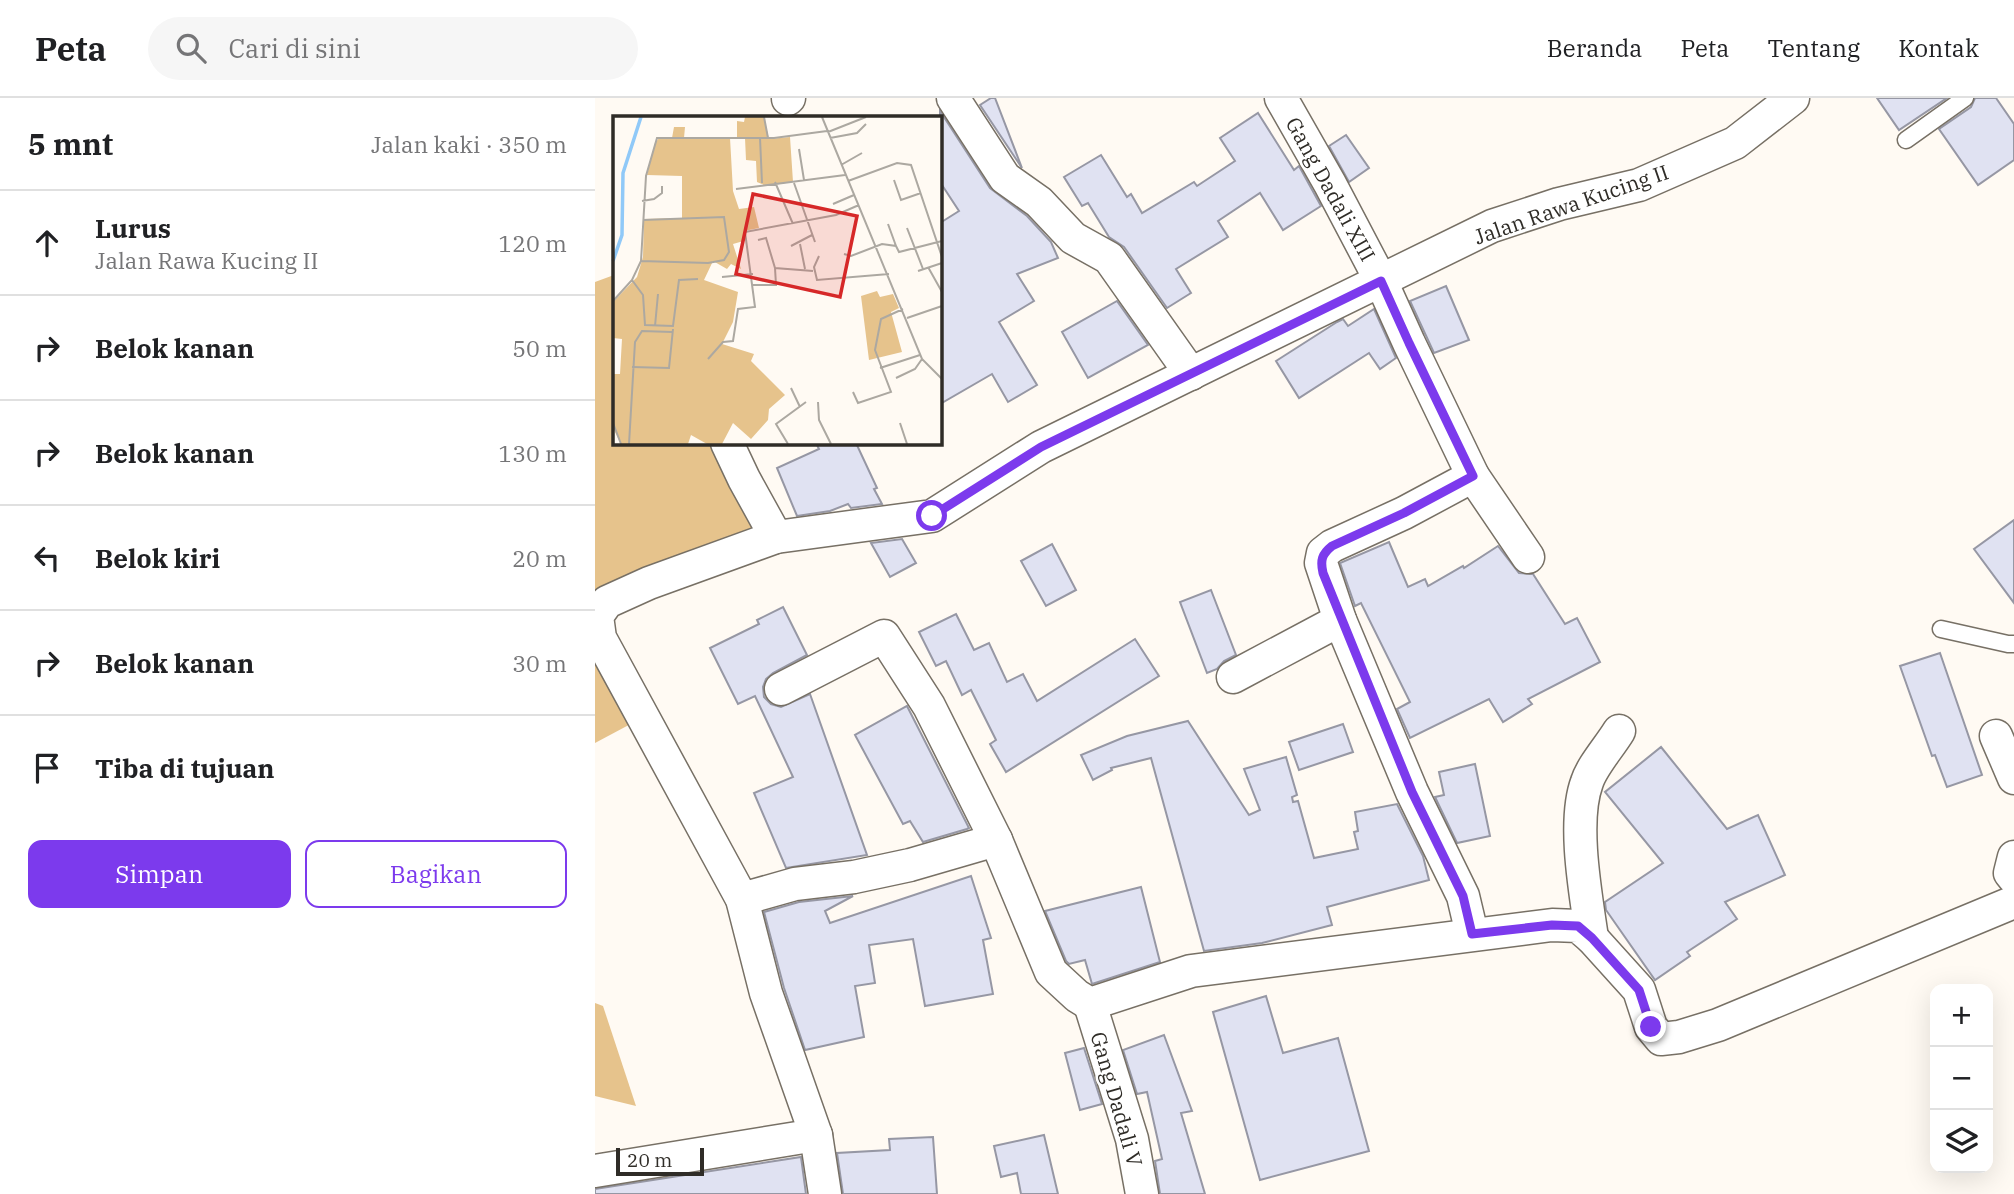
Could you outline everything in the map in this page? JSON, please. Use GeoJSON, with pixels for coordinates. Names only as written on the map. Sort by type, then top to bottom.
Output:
{"type":"FeatureCollection","features":[{"type":"Feature","properties":{"kind":"street"},"geometry":{"type":"LineString","coordinates":[[953,98],[1005,178],[1039,202],[1073,238],[1109,258],[1191,374]]}},
{"type":"Feature","properties":{"kind":"street","name":"Gang Dadali XIII"},"geometry":{"type":"LineString","coordinates":[[1281,98],[1381,281],[1473,476],[1528,557]]}},
{"type":"Feature","properties":{"kind":"street","name":"Jalan Rawa Kucing II"},"geometry":{"type":"LineString","coordinates":[[825,1194],[816,1135],[766,993],[742,899],[600,638],[597,616],[607,602],[649,583],[776,537],[932,516],[1041,447],[1492,226],[1559,204],[1639,185],[1734,143],[1793,98]]}},
{"type":"Feature","properties":{"kind":"street"},"geometry":{"type":"LineString","coordinates":[[727,444],[776,537]]}},
{"type":"Feature","properties":{"kind":"street"},"geometry":{"type":"LineString","coordinates":[[1472,934],[1463,896],[1412,792],[1341,620],[1321,563],[1323,553],[1332,546],[1404,513],[1473,476]]}},
{"type":"Feature","properties":{"kind":"street"},"geometry":{"type":"LineString","coordinates":[[1233,677],[1341,620]]}},
{"type":"Feature","properties":{"kind":"street"},"geometry":{"type":"LineString","coordinates":[[781,689],[884,636],[929,706],[996,840],[1051,972],[1090,1004],[1191,971],[1472,934],[1552,925],[1578,926],[1639,990],[1651,1027],[1661,1039],[1679,1037],[1718,1025],[2014,902]]}},
{"type":"Feature","properties":{"kind":"street"},"geometry":{"type":"LineString","coordinates":[[1592,938],[1581,853],[1582,814],[1587,781],[1619,731]]}},
{"type":"Feature","properties":{"kind":"street"},"geometry":{"type":"LineString","coordinates":[[1996,736],[2014,778]]}},
{"type":"Feature","properties":{"kind":"street"},"geometry":{"type":"LineString","coordinates":[[742,899],[795,884],[854,877],[910,865],[996,840]]}},
{"type":"Feature","properties":{"kind":"street"},"geometry":{"type":"LineString","coordinates":[[2014,857],[2010,873],[2014,878]]}},
{"type":"Feature","properties":{"kind":"street","name":"Gang Dadali V"},"geometry":{"type":"LineString","coordinates":[[1090,1004],[1132,1139],[1142,1194]]}},
{"type":"Feature","properties":{"kind":"street"},"geometry":{"type":"LineString","coordinates":[[595,1171],[816,1135]]}},
{"type":"Feature","properties":{"kind":"lane"},"geometry":{"type":"LineString","coordinates":[[1906,140],[1965,98]]}},
{"type":"Feature","properties":{"kind":"lane"},"geometry":{"type":"LineString","coordinates":[[1941,629],[2008,644],[2014,643]]}},
{"type":"Feature","properties":{"kind":"shaded area"},"geometry":{"type":"Polygon","coordinates":[[[613,275],[613,444],[723,444],[763,523],[595,601],[595,282],[613,275]]]}},
{"type":"Feature","properties":{"kind":"shaded area"},"geometry":{"type":"Polygon","coordinates":[[[595,641],[640,719],[595,743],[595,641]]]}},
{"type":"Feature","properties":{"kind":"shaded area"},"geometry":{"type":"Polygon","coordinates":[[[595,1003],[603,1006],[636,1106],[595,1096],[595,1003]]]}},
{"type":"Feature","properties":{"kind":"building"},"geometry":{"type":"Polygon","coordinates":[[[995,98],[1022,168],[980,105],[995,98]]]}},
{"type":"Feature","properties":{"kind":"building"},"geometry":{"type":"Polygon","coordinates":[[[1877,98],[1947,98],[1899,130],[1877,98]]]}},
{"type":"Feature","properties":{"kind":"building"},"geometry":{"type":"Polygon","coordinates":[[[1975,98],[1996,98],[2014,124],[2014,160],[1978,185],[1939,129],[1971,107],[1975,98]]]}},
{"type":"Feature","properties":{"kind":"building"},"geometry":{"type":"Polygon","coordinates":[[[940,111],[990,188],[1027,216],[1051,242],[1058,258],[1017,274],[1034,301],[999,322],[1037,385],[1008,402],[992,374],[941,403],[941,222],[959,211],[941,184],[940,111]]]}},
{"type":"Feature","properties":{"kind":"building"},"geometry":{"type":"Polygon","coordinates":[[[1258,113],[1294,170],[1299,166],[1321,206],[1283,230],[1260,193],[1218,221],[1228,237],[1176,269],[1191,293],[1167,308],[1124,247],[1109,237],[1088,203],[1082,206],[1064,177],[1101,155],[1127,197],[1131,194],[1142,213],[1194,182],[1197,186],[1235,161],[1220,138],[1258,113]]]}},
{"type":"Feature","properties":{"kind":"building"},"geometry":{"type":"Polygon","coordinates":[[[1346,135],[1369,168],[1349,182],[1329,146],[1346,135]]]}},
{"type":"Feature","properties":{"kind":"building"},"geometry":{"type":"Polygon","coordinates":[[[1446,286],[1469,340],[1434,353],[1410,301],[1446,286]]]}},
{"type":"Feature","properties":{"kind":"building"},"geometry":{"type":"Polygon","coordinates":[[[1117,301],[1148,345],[1088,378],[1062,332],[1117,301]]]}},
{"type":"Feature","properties":{"kind":"building"},"geometry":{"type":"Polygon","coordinates":[[[1374,309],[1396,358],[1380,369],[1369,353],[1299,398],[1276,361],[1337,322],[1343,319],[1348,326],[1374,309]]]}},
{"type":"Feature","properties":{"kind":"building"},"geometry":{"type":"Polygon","coordinates":[[[816,444],[856,444],[882,504],[851,508],[848,504],[830,511],[797,516],[777,468],[819,449],[816,444]]]}},
{"type":"Feature","properties":{"kind":"building"},"geometry":{"type":"Polygon","coordinates":[[[2014,520],[2014,603],[1974,549],[2014,520]]]}},
{"type":"Feature","properties":{"kind":"building"},"geometry":{"type":"Polygon","coordinates":[[[902,539],[916,563],[890,577],[871,543],[902,539]]]}},
{"type":"Feature","properties":{"kind":"building"},"geometry":{"type":"Polygon","coordinates":[[[1389,542],[1408,587],[1425,579],[1428,586],[1463,566],[1464,568],[1498,546],[1519,573],[1533,574],[1565,624],[1577,618],[1600,662],[1528,699],[1532,704],[1503,722],[1489,699],[1410,738],[1397,709],[1410,702],[1361,603],[1355,606],[1340,563],[1389,542]]]}},
{"type":"Feature","properties":{"kind":"building"},"geometry":{"type":"Polygon","coordinates":[[[1052,544],[1076,590],[1046,606],[1021,561],[1052,544]]]}},
{"type":"Feature","properties":{"kind":"building"},"geometry":{"type":"Polygon","coordinates":[[[1211,590],[1236,655],[1207,673],[1180,602],[1211,590]]]}},
{"type":"Feature","properties":{"kind":"building"},"geometry":{"type":"Polygon","coordinates":[[[783,607],[807,655],[766,679],[764,697],[771,704],[781,707],[810,694],[867,855],[786,868],[754,793],[793,777],[755,696],[738,704],[710,648],[759,624],[757,620],[783,607]]]}},
{"type":"Feature","properties":{"kind":"building"},"geometry":{"type":"Polygon","coordinates":[[[956,614],[974,650],[989,643],[1007,682],[1023,674],[1037,701],[1135,639],[1159,676],[1006,772],[990,744],[996,740],[971,690],[962,695],[946,661],[936,666],[919,632],[956,614]]]}},
{"type":"Feature","properties":{"kind":"building"},"geometry":{"type":"Polygon","coordinates":[[[1940,653],[1982,775],[1947,787],[1935,755],[1932,756],[1900,666],[1940,653]]]}},
{"type":"Feature","properties":{"kind":"building"},"geometry":{"type":"Polygon","coordinates":[[[907,706],[969,828],[923,842],[910,821],[903,824],[855,735],[907,706]]]}},
{"type":"Feature","properties":{"kind":"building"},"geometry":{"type":"Polygon","coordinates":[[[1188,721],[1249,815],[1260,810],[1244,769],[1286,757],[1297,795],[1292,797],[1293,802],[1298,801],[1314,858],[1358,849],[1354,832],[1358,831],[1355,812],[1397,804],[1423,856],[1429,880],[1327,907],[1332,925],[1262,943],[1204,951],[1151,758],[1111,768],[1112,770],[1093,780],[1081,755],[1127,736],[1188,721]]]}},
{"type":"Feature","properties":{"kind":"building"},"geometry":{"type":"Polygon","coordinates":[[[1343,724],[1353,752],[1299,770],[1289,742],[1343,724]]]}},
{"type":"Feature","properties":{"kind":"building"},"geometry":{"type":"Polygon","coordinates":[[[1661,747],[1727,829],[1758,815],[1785,875],[1725,902],[1737,919],[1687,952],[1690,956],[1655,980],[1606,910],[1605,902],[1663,863],[1605,792],[1661,747]]]}},
{"type":"Feature","properties":{"kind":"building"},"geometry":{"type":"Polygon","coordinates":[[[1475,764],[1490,836],[1457,843],[1435,797],[1444,795],[1439,772],[1475,764]]]}},
{"type":"Feature","properties":{"kind":"building"},"geometry":{"type":"Polygon","coordinates":[[[971,876],[991,938],[983,940],[993,994],[925,1006],[913,939],[869,945],[875,983],[855,986],[864,1037],[805,1050],[784,988],[764,912],[799,902],[853,896],[825,911],[830,923],[971,876]]]}},
{"type":"Feature","properties":{"kind":"building"},"geometry":{"type":"Polygon","coordinates":[[[1141,887],[1160,962],[1092,984],[1085,960],[1069,964],[1066,961],[1045,911],[1141,887]]]}},
{"type":"Feature","properties":{"kind":"building"},"geometry":{"type":"Polygon","coordinates":[[[1266,996],[1283,1053],[1338,1038],[1369,1151],[1260,1180],[1213,1012],[1266,996]]]}},
{"type":"Feature","properties":{"kind":"building"},"geometry":{"type":"Polygon","coordinates":[[[1164,1035],[1192,1111],[1181,1113],[1205,1194],[1160,1194],[1155,1161],[1162,1159],[1147,1092],[1137,1094],[1123,1050],[1164,1035]]]}},
{"type":"Feature","properties":{"kind":"building"},"geometry":{"type":"Polygon","coordinates":[[[1084,1048],[1102,1104],[1080,1110],[1065,1053],[1084,1048]]]}},
{"type":"Feature","properties":{"kind":"building"},"geometry":{"type":"Polygon","coordinates":[[[1044,1135],[1058,1194],[1021,1194],[1017,1173],[1001,1177],[994,1146],[1044,1135]]]}},
{"type":"Feature","properties":{"kind":"building"},"geometry":{"type":"Polygon","coordinates":[[[933,1137],[937,1194],[843,1194],[837,1153],[890,1150],[889,1139],[933,1137]]]}},
{"type":"Feature","properties":{"kind":"building"},"geometry":{"type":"Polygon","coordinates":[[[801,1157],[806,1194],[595,1194],[595,1189],[801,1157]]]}},
{"type":"Feature","properties":{"kind":"route"},"geometry":{"type":"LineString","coordinates":[[932,516],[1041,447],[1381,281],[1473,476],[1404,513],[1332,546],[1323,553],[1323,573],[1412,792],[1463,896],[1472,934],[1534,926],[1578,926],[1639,990],[1651,1027]]}}]}
